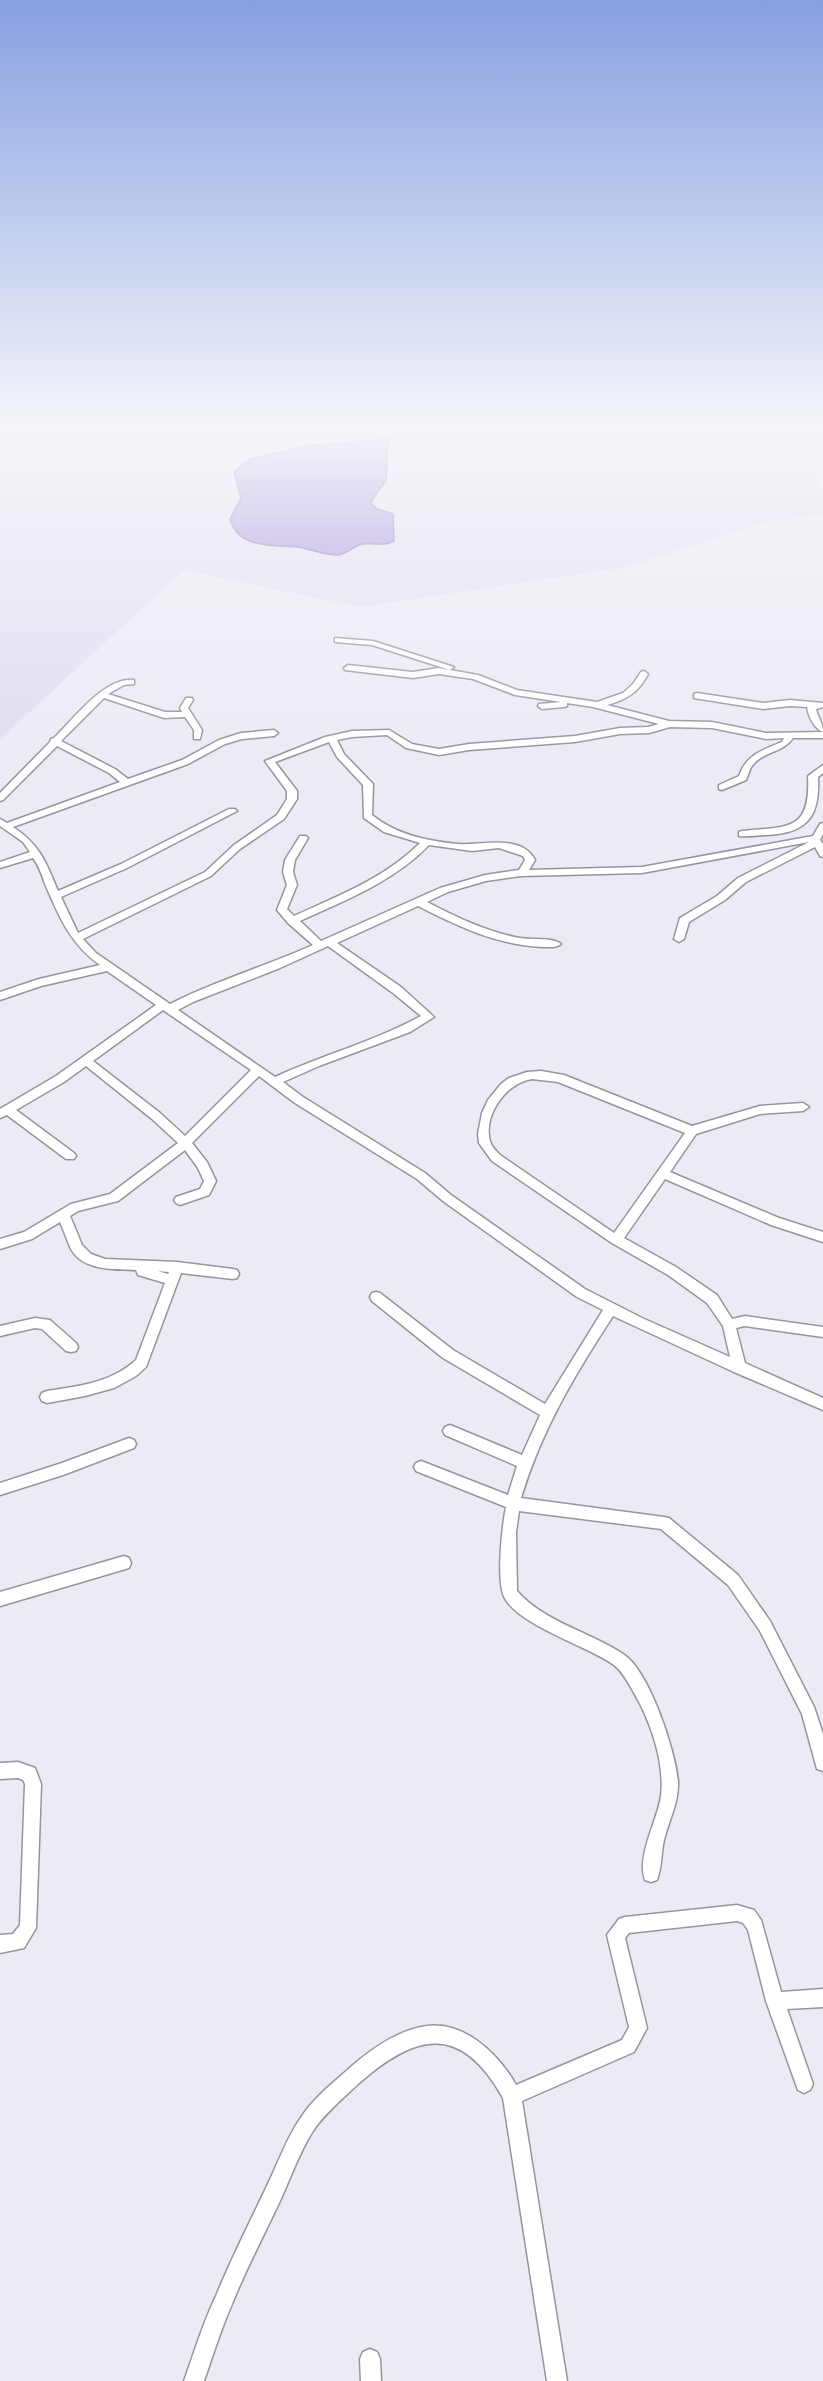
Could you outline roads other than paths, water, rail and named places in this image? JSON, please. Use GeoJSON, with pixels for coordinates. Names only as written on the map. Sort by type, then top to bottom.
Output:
{"type":"FeatureCollection","features":[{"type":"Feature","properties":{"kind":"street"},"geometry":{"type":"LineString","coordinates":[[338,640],[373,643],[390,648],[451,667],[454,669],[453,674]]}},
{"type":"Feature","properties":{"kind":"street"},"geometry":{"type":"LineString","coordinates":[[348,668],[413,675],[439,671],[475,677],[516,692],[594,704],[669,724],[712,725],[766,736],[823,735]]}},
{"type":"Feature","properties":{"kind":"street"},"geometry":{"type":"LineString","coordinates":[[542,706],[602,704],[637,689],[644,674]]}},
{"type":"Feature","properties":{"kind":"street"},"geometry":{"type":"LineString","coordinates":[[0,798],[103,694],[114,686],[130,682]]}},
{"type":"Feature","properties":{"kind":"street"},"geometry":{"type":"LineString","coordinates":[[103,694],[164,715],[186,714]]}},
{"type":"Feature","properties":{"kind":"street"},"geometry":{"type":"LineString","coordinates":[[697,696],[763,706],[790,703],[820,705]]}},
{"type":"Feature","properties":{"kind":"street"},"geometry":{"type":"LineString","coordinates":[[189,700],[184,706],[186,714],[198,730],[197,737]]}},
{"type":"Feature","properties":{"kind":"street"},"geometry":{"type":"LineString","coordinates":[[820,705],[811,708],[823,729]]}},
{"type":"Feature","properties":{"kind":"street"},"geometry":{"type":"LineString","coordinates":[[76,938],[208,874],[237,847],[281,817],[292,799],[292,791],[270,761],[332,738],[352,734],[389,733],[409,746],[438,752],[469,747],[575,739],[620,731],[649,730],[669,724]]}},
{"type":"Feature","properties":{"kind":"street"},"geometry":{"type":"LineString","coordinates":[[4,824],[185,762],[222,742],[241,736],[274,733]]}},
{"type":"Feature","properties":{"kind":"street"},"geometry":{"type":"LineString","coordinates":[[722,786],[743,778],[752,761],[772,747],[790,740],[791,735]]}},
{"type":"Feature","properties":{"kind":"street"},"geometry":{"type":"LineString","coordinates":[[332,738],[340,755],[368,784],[367,816],[375,824],[396,833],[428,841],[473,848],[495,845],[515,850],[527,854],[530,860],[522,873]]}},
{"type":"Feature","properties":{"kind":"street"},"geometry":{"type":"LineString","coordinates":[[54,741],[112,771],[125,782]]}},
{"type":"Feature","properties":{"kind":"street"},"geometry":{"type":"LineString","coordinates":[[742,834],[787,831],[800,826],[810,813],[813,777],[823,768]]}},
{"type":"Feature","properties":{"kind":"street"},"geometry":{"type":"LineString","coordinates":[[55,896],[124,866],[232,811]]}},
{"type":"Feature","properties":{"kind":"street"},"geometry":{"type":"LineString","coordinates":[[4,824],[26,840],[35,854],[76,938],[108,967],[240,1056],[257,1071],[421,1176],[565,1283],[611,1308],[739,1368],[823,1404]]}},
{"type":"Feature","properties":{"kind":"street"},"geometry":{"type":"LineString","coordinates":[[679,939],[684,920],[721,898],[742,880],[817,840],[823,826]]}},
{"type":"Feature","properties":{"kind":"street"},"geometry":{"type":"LineString","coordinates":[[274,1082],[315,1063],[406,1029],[429,1017],[397,990],[292,921],[282,910],[292,885],[288,877],[290,859],[303,838]]}},
{"type":"Feature","properties":{"kind":"street"},"geometry":{"type":"LineString","coordinates":[[817,840],[823,854]]}},
{"type":"Feature","properties":{"kind":"street"},"geometry":{"type":"LineString","coordinates":[[70,1156],[4,1112],[167,1007],[236,982],[471,881],[522,873],[642,870],[817,840]]}},
{"type":"Feature","properties":{"kind":"street"},"geometry":{"type":"LineString","coordinates":[[292,921],[385,875],[417,854],[428,841]]}},
{"type":"Feature","properties":{"kind":"street"},"geometry":{"type":"LineString","coordinates":[[0,865],[35,854]]}},
{"type":"Feature","properties":{"kind":"street"},"geometry":{"type":"LineString","coordinates":[[419,902],[485,934],[525,943],[556,944]]}},
{"type":"Feature","properties":{"kind":"street"},"geometry":{"type":"LineString","coordinates":[[0,996],[39,983],[108,967]]}},
{"type":"Feature","properties":{"kind":"street"},"geometry":{"type":"LineString","coordinates":[[85,1060],[186,1142],[208,1172],[210,1181],[205,1192],[180,1200]]}},
{"type":"Feature","properties":{"kind":"street"},"geometry":{"type":"LineString","coordinates":[[0,1253],[5,1243],[28,1236],[75,1208],[114,1198],[186,1142],[257,1071]]}},
{"type":"Feature","properties":{"kind":"street"},"geometry":{"type":"LineString","coordinates":[[692,1131],[560,1078],[539,1074],[519,1077],[493,1103],[484,1126],[485,1145],[503,1163],[616,1240],[672,1271],[712,1299],[729,1325],[739,1368]]}},
{"type":"Feature","properties":{"kind":"street"},"geometry":{"type":"LineString","coordinates":[[616,1240],[692,1131],[759,1108],[778,1105],[802,1107]]}},
{"type":"Feature","properties":{"kind":"street"},"geometry":{"type":"LineString","coordinates":[[662,1173],[775,1222],[823,1237]]}},
{"type":"Feature","properties":{"kind":"street"},"geometry":{"type":"LineString","coordinates":[[63,1214],[77,1248],[87,1258],[105,1264],[177,1267],[233,1274]]}},
{"type":"Feature","properties":{"kind":"street"},"geometry":{"type":"LineString","coordinates":[[120,1265],[173,1281]]}},
{"type":"Feature","properties":{"kind":"street"},"geometry":{"type":"LineString","coordinates":[[47,1397],[102,1386],[133,1372],[141,1363],[148,1338],[177,1267]]}},
{"type":"Feature","properties":{"kind":"street"},"geometry":{"type":"LineString","coordinates":[[376,1297],[448,1354],[547,1412]]}},
{"type":"Feature","properties":{"kind":"street"},"geometry":{"type":"LineString","coordinates":[[611,1308],[547,1412],[526,1463],[514,1504],[507,1544],[511,1594],[523,1608],[620,1660],[633,1672],[650,1709],[665,1753],[670,1795],[657,1834],[651,1874]]}},
{"type":"Feature","properties":{"kind":"street"},"geometry":{"type":"LineString","coordinates":[[729,1325],[745,1321],[823,1332]]}},
{"type":"Feature","properties":{"kind":"street"},"geometry":{"type":"LineString","coordinates":[[0,1331],[35,1323],[45,1324],[71,1347]]}},
{"type":"Feature","properties":{"kind":"street"},"geometry":{"type":"LineString","coordinates":[[450,1431],[526,1463]]}},
{"type":"Feature","properties":{"kind":"street"},"geometry":{"type":"LineString","coordinates":[[0,1489],[63,1469],[129,1444]]}},
{"type":"Feature","properties":{"kind":"street"},"geometry":{"type":"LineString","coordinates":[[422,1467],[514,1504],[664,1523],[733,1580],[765,1626],[808,1712],[823,1763]]}},
{"type":"Feature","properties":{"kind":"street"},"geometry":{"type":"LineString","coordinates":[[0,1599],[97,1573],[124,1563]]}},
{"type":"Feature","properties":{"kind":"street"},"geometry":{"type":"LineString","coordinates":[[0,1771],[18,1770],[29,1774],[33,1784],[28,1928],[18,1942],[0,1944]]}},
{"type":"Feature","properties":{"kind":"street"},"geometry":{"type":"LineString","coordinates":[[512,2096],[628,2046],[638,2028],[616,1935],[624,1925],[737,1912],[748,1916],[754,1926],[775,2001],[804,2084]]}},
{"type":"Feature","properties":{"kind":"street"},"geometry":{"type":"LineString","coordinates":[[775,2001],[823,1998]]}},
{"type":"Feature","properties":{"kind":"street"},"geometry":{"type":"LineString","coordinates":[[194,2381],[223,2301],[306,2125],[338,2091],[386,2052],[422,2035],[455,2037],[476,2050],[505,2081],[512,2096],[557,2381]]}},
{"type":"Feature","properties":{"kind":"street"},"geometry":{"type":"LineString","coordinates":[[370,2359],[371,2381]]}}]}
